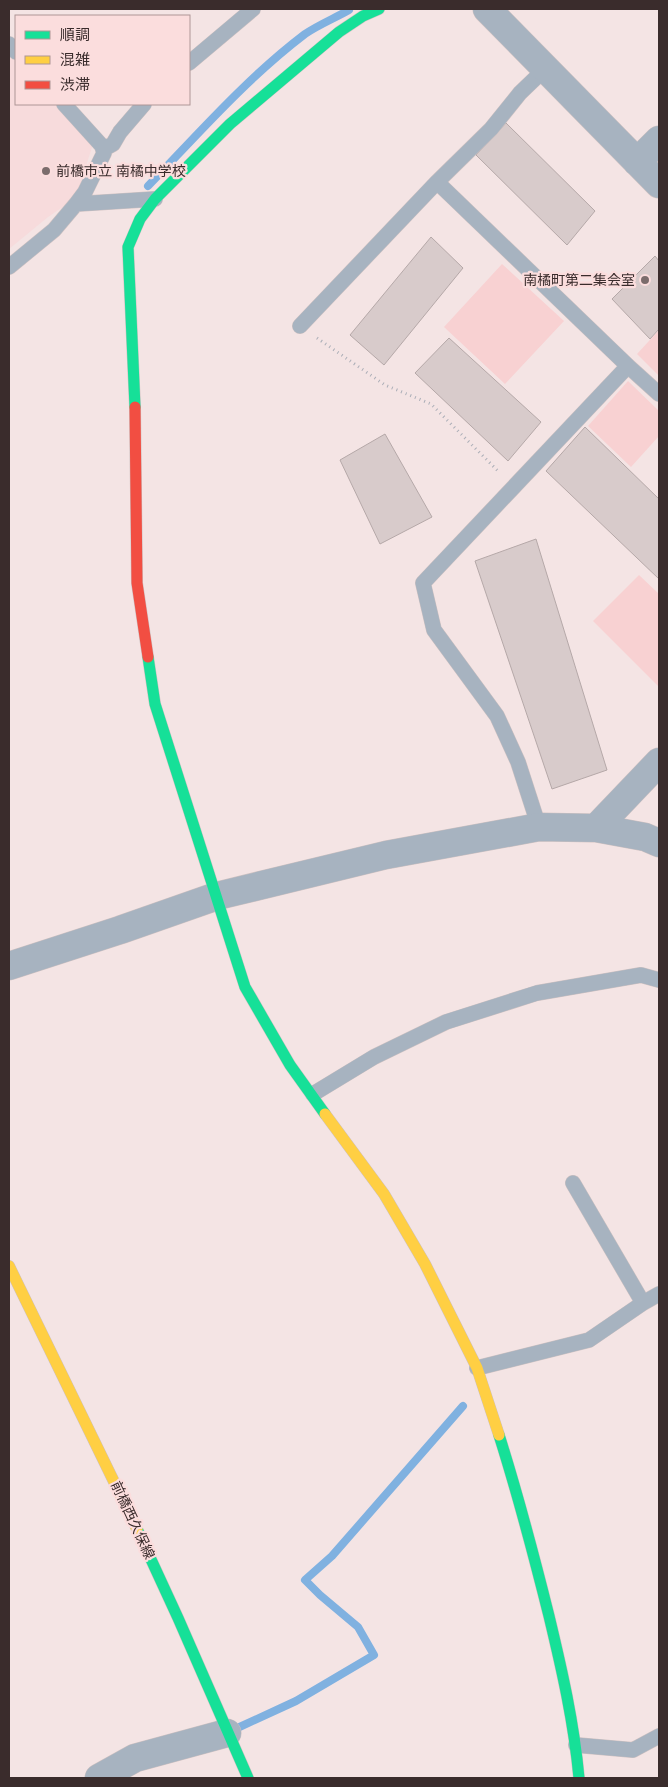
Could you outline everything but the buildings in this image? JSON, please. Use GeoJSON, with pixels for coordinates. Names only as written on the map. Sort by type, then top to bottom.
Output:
{"type":"FeatureCollection","features":[{"type":"Feature","properties":{"kind":"street"},"geometry":{"type":"LineString","coordinates":[[379,9],[363,16],[339,32],[230,124],[156,199],[140,219],[128,247],[136,437],[137,583],[155,704],[218,896],[245,987],[290,1065],[313,1094],[384,1194],[425,1264],[477,1368],[504,1451],[537,1566],[560,1662],[576,1745],[579,1778]]}},
{"type":"Feature","properties":{"kind":"street"},"geometry":{"type":"LineString","coordinates":[[487,9],[659,184]]}},
{"type":"Feature","properties":{"kind":"street"},"geometry":{"type":"LineString","coordinates":[[637,162],[659,140]]}},
{"type":"Feature","properties":{"kind":"street"},"geometry":{"type":"LineString","coordinates":[[596,828],[659,762]]}},
{"type":"Feature","properties":{"kind":"street"},"geometry":{"type":"LineString","coordinates":[[9,966],[218,896],[386,855],[539,827],[596,828],[645,837],[659,843]]}},
{"type":"Feature","properties":{"kind":"street","name":"前橋西久保線"},"geometry":{"type":"LineString","coordinates":[[9,1266],[115,1482],[178,1618],[248,1778]]}},
{"type":"Feature","properties":{"kind":"street"},"geometry":{"type":"LineString","coordinates":[[99,1778],[135,1758],[227,1733]]}},
{"type":"Feature","properties":{"kind":"lane"},"geometry":{"type":"LineString","coordinates":[[190,62],[253,9]]}},
{"type":"Feature","properties":{"kind":"lane"},"geometry":{"type":"LineString","coordinates":[[300,326],[437,182],[491,129],[520,93],[546,68]]}},
{"type":"Feature","properties":{"kind":"lane"},"geometry":{"type":"LineString","coordinates":[[65,105],[104,149]]}},
{"type":"Feature","properties":{"kind":"lane"},"geometry":{"type":"LineString","coordinates":[[9,267],[54,230],[76,204],[85,192],[100,162],[104,149],[113,144],[120,132],[143,105]]}},
{"type":"Feature","properties":{"kind":"lane"},"geometry":{"type":"LineString","coordinates":[[437,182],[659,394]]}},
{"type":"Feature","properties":{"kind":"lane"},"geometry":{"type":"LineString","coordinates":[[76,204],[156,199]]}},
{"type":"Feature","properties":{"kind":"lane"},"geometry":{"type":"LineString","coordinates":[[539,827],[518,762],[497,716],[434,630],[424,582],[628,366]]}},
{"type":"Feature","properties":{"kind":"lane"},"geometry":{"type":"LineString","coordinates":[[313,1094],[374,1057],[446,1022],[537,993],[641,976],[659,980]]}},
{"type":"Feature","properties":{"kind":"lane"},"geometry":{"type":"LineString","coordinates":[[573,1183],[643,1303]]}},
{"type":"Feature","properties":{"kind":"lane"},"geometry":{"type":"LineString","coordinates":[[477,1368],[589,1340],[659,1294]]}},
{"type":"Feature","properties":{"kind":"lane"},"geometry":{"type":"LineString","coordinates":[[576,1745],[633,1750],[659,1736]]}},
{"type":"Feature","properties":{"kind":"path"},"geometry":{"type":"LineString","coordinates":[[300,326],[385,385],[431,404],[514,486]]}},
{"type":"Feature","properties":{"kind":"shaded area","name":"前橋市立 南橘中学校"},"geometry":{"type":"Polygon","coordinates":[[[9,51],[15,58],[15,105],[57,105],[93,144],[76,198],[48,217],[9,249],[9,51]]]}},
{"type":"Feature","properties":{"kind":"shaded area"},"geometry":{"type":"Polygon","coordinates":[[[502,264],[564,321],[505,384],[444,327],[502,264]]]}},
{"type":"Feature","properties":{"kind":"shaded area"},"geometry":{"type":"Polygon","coordinates":[[[659,330],[659,376],[637,354],[659,330]]]}},
{"type":"Feature","properties":{"kind":"shaded area"},"geometry":{"type":"Polygon","coordinates":[[[628,381],[659,411],[659,436],[631,467],[588,426],[628,381]]]}},
{"type":"Feature","properties":{"kind":"shaded area"},"geometry":{"type":"Polygon","coordinates":[[[639,575],[659,594],[659,687],[593,621],[639,575]]]}},
{"type":"Feature","properties":{"kind":"waterway"},"geometry":{"type":"LineString","coordinates":[[148,186],[263,69],[305,34],[349,10]]}},
{"type":"Feature","properties":{"kind":"waterway"},"geometry":{"type":"LineString","coordinates":[[233,1730],[296,1701],[374,1655],[358,1627],[305,1580],[332,1556],[463,1406]]}},
{"type":"Feature","properties":{"kind":"traffic: fast"},"geometry":{"type":"LineString","coordinates":[[135,407],[128,247],[140,219],[155,199],[230,124],[339,32],[363,16],[379,9]]}},
{"type":"Feature","properties":{"kind":"traffic: fast"},"geometry":{"type":"LineString","coordinates":[[148,657],[155,704],[245,987],[290,1065],[325,1114]]}},
{"type":"Feature","properties":{"kind":"traffic: fast"},"geometry":{"type":"LineString","coordinates":[[499,1435],[526,1525],[554,1636],[571,1717],[579,1778]]}},
{"type":"Feature","properties":{"kind":"traffic: fast"},"geometry":{"type":"LineString","coordinates":[[137,1529],[248,1778]]}},
{"type":"Feature","properties":{"kind":"traffic: slow"},"geometry":{"type":"LineString","coordinates":[[325,1114],[384,1194],[425,1264],[477,1368],[499,1435]]}},
{"type":"Feature","properties":{"kind":"traffic: slow"},"geometry":{"type":"LineString","coordinates":[[9,1266],[137,1529]]}},
{"type":"Feature","properties":{"kind":"traffic: jam"},"geometry":{"type":"LineString","coordinates":[[135,407],[137,583],[148,657]]}},
{"type":"Feature","properties":{"kind":"place","name":"前橋市立 南橘中学校"},"geometry":{"type":"Point","coordinates":[46,171]}},
{"type":"Feature","properties":{"kind":"place","name":"南橘町第二集会室"},"geometry":{"type":"Point","coordinates":[645,280]}}]}
